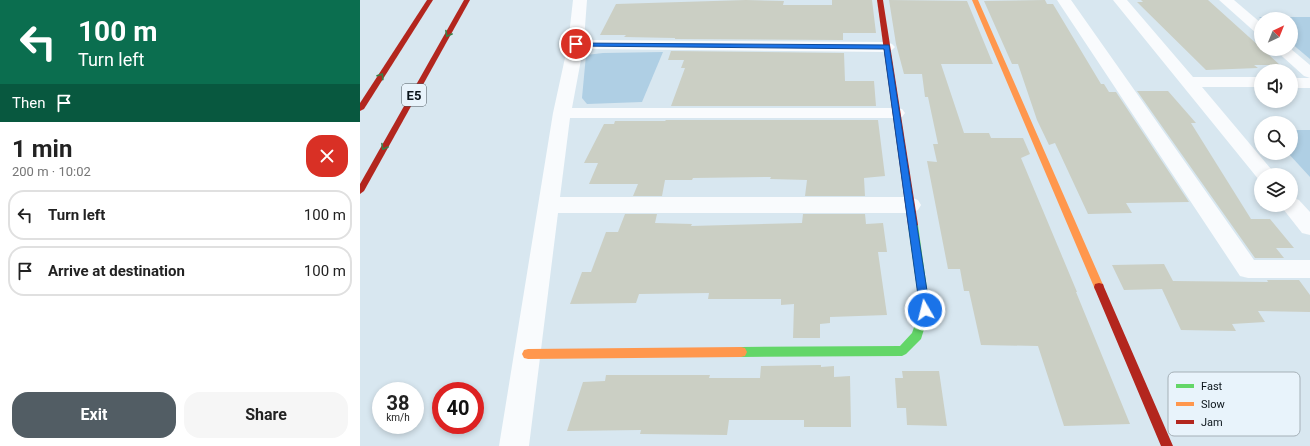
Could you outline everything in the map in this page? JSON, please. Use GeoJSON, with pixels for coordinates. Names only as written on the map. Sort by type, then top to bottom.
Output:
{"type":"FeatureCollection","features":[{"type":"Feature","properties":{"kind":"main road"},"geometry":{"type":"LineString","coordinates":[[360,109],[430,0]]}},
{"type":"Feature","properties":{"kind":"main road","name":"E5"},"geometry":{"type":"LineString","coordinates":[[360,190],[467,0]]}},
{"type":"Feature","properties":{"kind":"main road"},"geometry":{"type":"LineString","coordinates":[[528,354],[902,351],[917,336],[925,310],[880,0]]}},
{"type":"Feature","properties":{"kind":"main road"},"geometry":{"type":"LineString","coordinates":[[975,0],[1167,446]]}},
{"type":"Feature","properties":{"kind":"street"},"geometry":{"type":"LineString","coordinates":[[514,446],[562,113],[576,44],[580,0]]}},
{"type":"Feature","properties":{"kind":"street"},"geometry":{"type":"LineString","coordinates":[[1064,0],[1248,268],[1310,269]]}},
{"type":"Feature","properties":{"kind":"street"},"geometry":{"type":"LineString","coordinates":[[1120,0],[1260,168]]}},
{"type":"Feature","properties":{"kind":"street"},"geometry":{"type":"LineString","coordinates":[[1226,0],[1254,24]]}},
{"type":"Feature","properties":{"kind":"street"},"geometry":{"type":"LineString","coordinates":[[576,44],[887,47]]}},
{"type":"Feature","properties":{"kind":"street"},"geometry":{"type":"LineString","coordinates":[[1290,56],[1310,73]]}},
{"type":"Feature","properties":{"kind":"street"},"geometry":{"type":"LineString","coordinates":[[1188,82],[1254,82]]}},
{"type":"Feature","properties":{"kind":"street"},"geometry":{"type":"LineString","coordinates":[[1298,83],[1310,83]]}},
{"type":"Feature","properties":{"kind":"street"},"geometry":{"type":"LineString","coordinates":[[562,113],[896,113]]}},
{"type":"Feature","properties":{"kind":"street"},"geometry":{"type":"LineString","coordinates":[[549,205],[910,205]]}},
{"type":"Feature","properties":{"kind":"street"},"geometry":{"type":"LineString","coordinates":[[1297,212],[1310,228]]}},
{"type":"Feature","properties":{"kind":"shaded area"},"geometry":{"type":"Polygon","coordinates":[[[1298,17],[1310,17],[1310,59],[1298,49],[1298,17]]]}},
{"type":"Feature","properties":{"kind":"shaded area"},"geometry":{"type":"Polygon","coordinates":[[[663,52],[642,102],[587,104],[582,98],[586,55],[603,53],[663,52]]]}},
{"type":"Feature","properties":{"kind":"shaded area"},"geometry":{"type":"Polygon","coordinates":[[[1298,130],[1310,130],[1310,177],[1294,160],[1298,160],[1298,130]]]}},
{"type":"Feature","properties":{"kind":"building"},"geometry":{"type":"Polygon","coordinates":[[[746,0],[784,1],[783,5],[832,5],[832,0],[872,0],[876,33],[843,33],[843,40],[675,39],[624,37],[626,35],[600,35],[616,4],[746,0]]]}},
{"type":"Feature","properties":{"kind":"building"},"geometry":{"type":"Polygon","coordinates":[[[889,0],[967,1],[993,64],[941,64],[964,133],[989,133],[991,138],[1023,138],[1030,154],[1021,158],[1130,424],[1064,426],[1038,346],[981,345],[969,291],[964,291],[960,269],[948,269],[927,161],[937,162],[933,144],[938,144],[928,97],[925,97],[922,74],[904,74],[896,44],[889,0]]]}},
{"type":"Feature","properties":{"kind":"building"},"geometry":{"type":"Polygon","coordinates":[[[1045,0],[1047,4],[1053,4],[1101,84],[1104,84],[1109,92],[1116,92],[1189,202],[1126,203],[1132,213],[1088,214],[1055,143],[1049,145],[1037,120],[1018,64],[1012,64],[984,1],[1045,0]]]}},
{"type":"Feature","properties":{"kind":"building"},"geometry":{"type":"Polygon","coordinates":[[[1141,0],[1208,0],[1254,42],[1254,56],[1270,56],[1279,64],[1254,64],[1254,68],[1206,70],[1137,2],[1143,2],[1141,0]]]}},
{"type":"Feature","properties":{"kind":"building"},"geometry":{"type":"Polygon","coordinates":[[[671,51],[844,53],[845,81],[874,81],[876,106],[671,106],[685,68],[681,68],[684,60],[668,60],[671,51]]]}},
{"type":"Feature","properties":{"kind":"building"},"geometry":{"type":"Polygon","coordinates":[[[1137,91],[1168,91],[1196,123],[1191,123],[1251,219],[1270,219],[1294,248],[1276,248],[1284,258],[1255,258],[1137,91]]]}},
{"type":"Feature","properties":{"kind":"building"},"geometry":{"type":"Polygon","coordinates":[[[878,120],[885,176],[864,178],[865,196],[805,196],[807,180],[770,179],[771,177],[693,178],[692,180],[665,180],[662,196],[633,196],[638,184],[589,184],[598,163],[584,163],[604,124],[614,124],[615,121],[878,120]]]}},
{"type":"Feature","properties":{"kind":"building"},"geometry":{"type":"Polygon","coordinates":[[[625,214],[657,214],[655,223],[692,224],[691,226],[802,223],[803,214],[865,214],[866,224],[883,223],[887,252],[878,252],[887,315],[830,317],[830,323],[820,324],[820,338],[793,338],[794,304],[781,305],[781,299],[708,299],[709,293],[639,294],[636,303],[570,304],[582,272],[591,272],[606,232],[618,232],[625,214]]]}},
{"type":"Feature","properties":{"kind":"building"},"geometry":{"type":"Polygon","coordinates":[[[1164,264],[1173,281],[1268,282],[1267,280],[1299,280],[1310,295],[1310,312],[1258,311],[1265,322],[1232,324],[1236,331],[1181,330],[1162,289],[1124,290],[1112,265],[1164,264]]]}},
{"type":"Feature","properties":{"kind":"building"},"geometry":{"type":"Polygon","coordinates":[[[821,365],[821,367],[834,366],[834,377],[850,376],[851,427],[804,427],[804,420],[729,420],[727,435],[640,434],[641,430],[567,431],[583,382],[605,381],[606,375],[710,375],[709,378],[760,378],[761,366],[821,365]]]}},
{"type":"Feature","properties":{"kind":"building"},"geometry":{"type":"Polygon","coordinates":[[[902,371],[939,371],[947,426],[907,425],[906,408],[897,408],[895,378],[903,378],[902,371]]]}},
{"type":"Feature","properties":{"kind":"traffic: fast"},"geometry":{"type":"LineString","coordinates":[[741,352],[902,351],[917,336],[925,310],[913,225]]}},
{"type":"Feature","properties":{"kind":"traffic: slow"},"geometry":{"type":"LineString","coordinates":[[975,0],[1099,287]]}},
{"type":"Feature","properties":{"kind":"traffic: slow"},"geometry":{"type":"LineString","coordinates":[[528,354],[741,352]]}},
{"type":"Feature","properties":{"kind":"traffic: jam"},"geometry":{"type":"LineString","coordinates":[[360,109],[430,0]]}},
{"type":"Feature","properties":{"kind":"traffic: jam"},"geometry":{"type":"LineString","coordinates":[[360,191],[467,0]]}},
{"type":"Feature","properties":{"kind":"traffic: jam"},"geometry":{"type":"LineString","coordinates":[[880,0],[913,225]]}},
{"type":"Feature","properties":{"kind":"traffic: jam"},"geometry":{"type":"LineString","coordinates":[[1099,287],[1167,446]]}},
{"type":"Feature","properties":{"kind":"route"},"geometry":{"type":"LineString","coordinates":[[576,44],[887,47],[925,310]]}}]}
